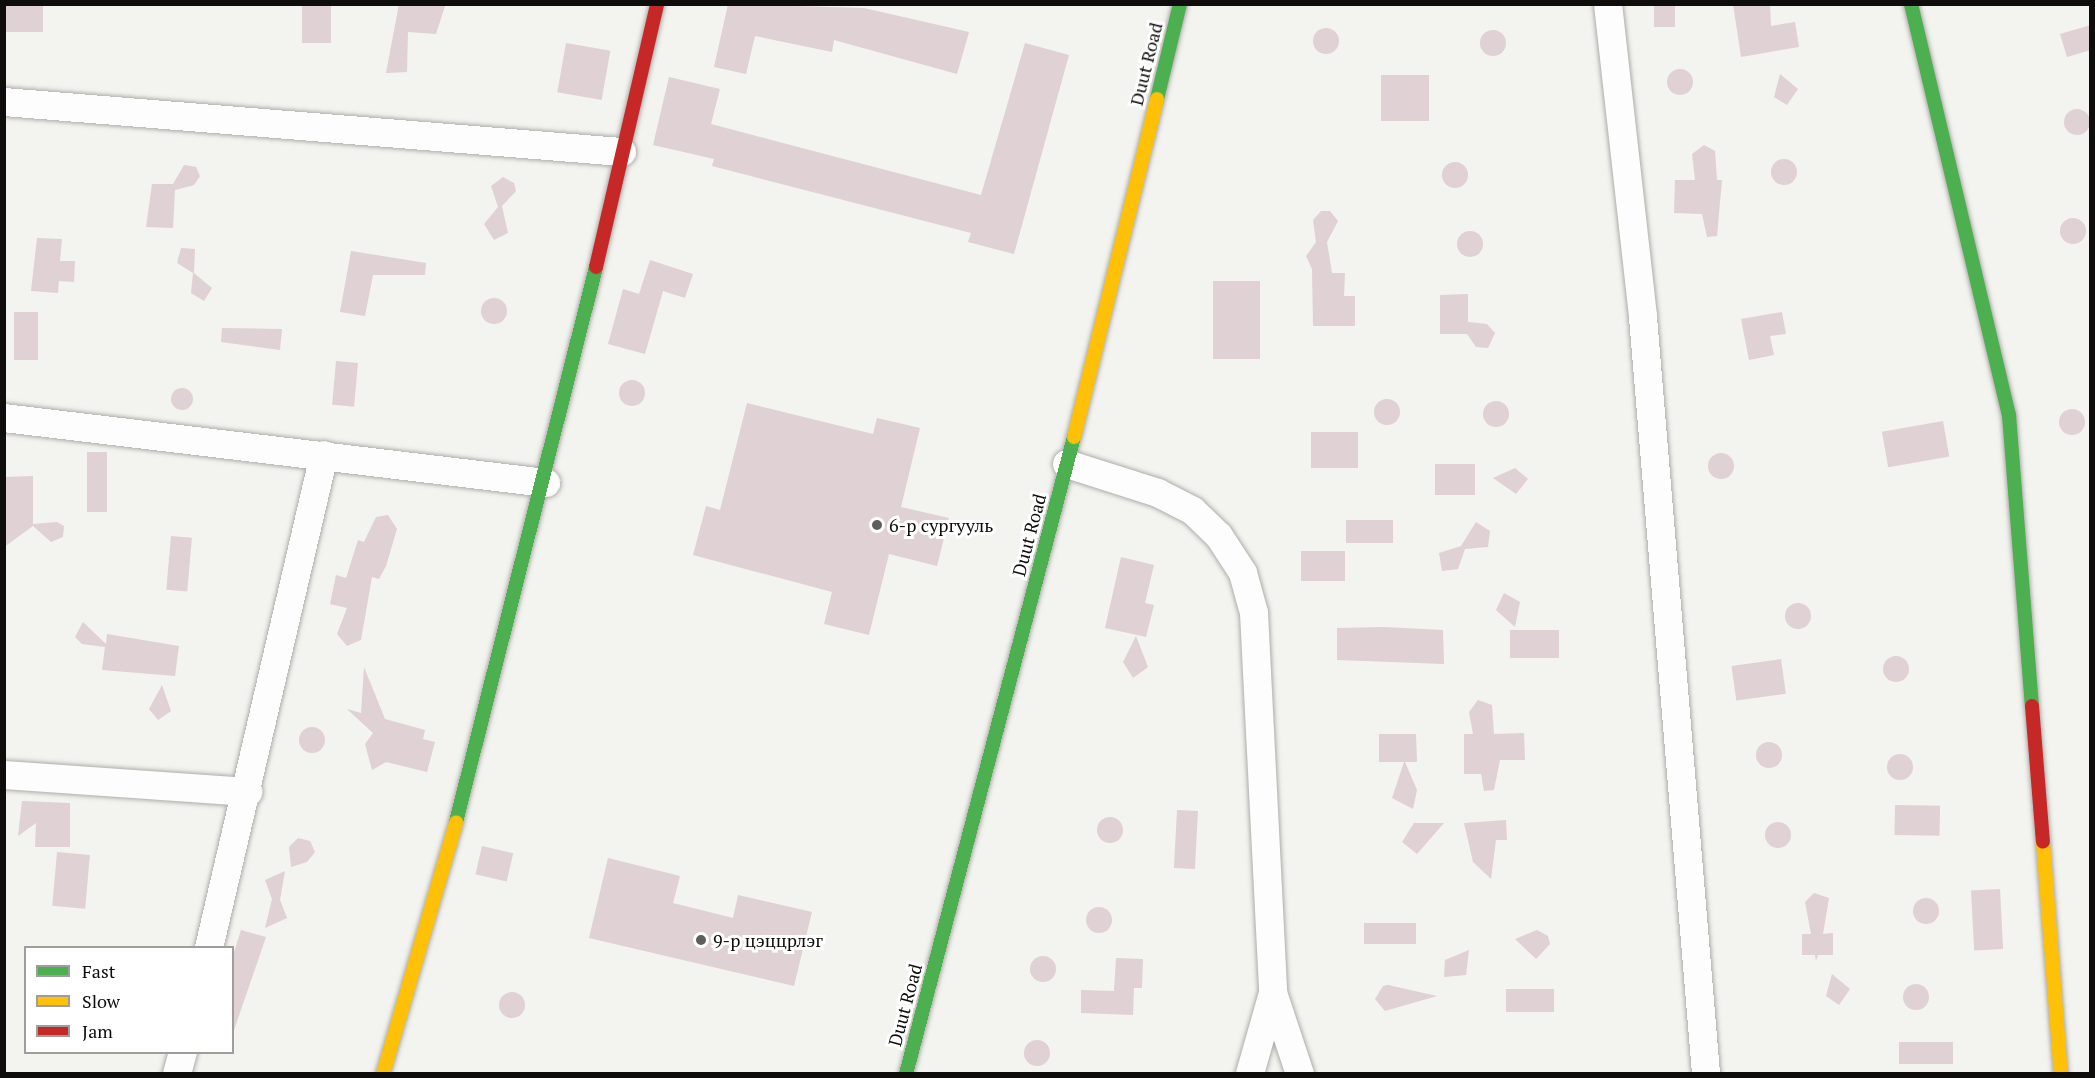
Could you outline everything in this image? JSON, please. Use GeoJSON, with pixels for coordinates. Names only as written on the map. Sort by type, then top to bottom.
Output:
{"type":"FeatureCollection","features":[{"type":"Feature","properties":{"kind":"street"},"geometry":{"type":"LineString","coordinates":[[383,1074],[463,799],[546,483],[657,4]]}},
{"type":"Feature","properties":{"kind":"street","name":"Duut Road"},"geometry":{"type":"LineString","coordinates":[[906,1074],[1067,464],[1180,4]]}},
{"type":"Feature","properties":{"kind":"street"},"geometry":{"type":"LineString","coordinates":[[1608,4],[1643,317],[1706,1074]]}},
{"type":"Feature","properties":{"kind":"street"},"geometry":{"type":"LineString","coordinates":[[1911,4],[2009,415],[2061,1074]]}},
{"type":"Feature","properties":{"kind":"street"},"geometry":{"type":"LineString","coordinates":[[4,102],[622,152]]}},
{"type":"Feature","properties":{"kind":"street"},"geometry":{"type":"LineString","coordinates":[[4,418],[546,483]]}},
{"type":"Feature","properties":{"kind":"street"},"geometry":{"type":"LineString","coordinates":[[210,946],[248,792],[324,455]]}},
{"type":"Feature","properties":{"kind":"street"},"geometry":{"type":"LineString","coordinates":[[1067,464],[1158,493],[1193,511],[1219,536],[1243,573],[1254,613],[1273,993],[1300,1074]]}},
{"type":"Feature","properties":{"kind":"street"},"geometry":{"type":"LineString","coordinates":[[4,775],[248,792]]}},
{"type":"Feature","properties":{"kind":"street"},"geometry":{"type":"LineString","coordinates":[[1250,1074],[1273,993]]}},
{"type":"Feature","properties":{"kind":"street"},"geometry":{"type":"LineString","coordinates":[[177,1074],[183,1054]]}},
{"type":"Feature","properties":{"kind":"building"},"geometry":{"type":"Polygon","coordinates":[[[4,4],[43,4],[43,32],[4,32],[4,4]]]}},
{"type":"Feature","properties":{"kind":"building"},"geometry":{"type":"Polygon","coordinates":[[[302,4],[331,4],[331,43],[302,43],[302,4]]]}},
{"type":"Feature","properties":{"kind":"building"},"geometry":{"type":"Polygon","coordinates":[[[399,4],[445,6],[436,34],[408,32],[407,72],[386,73],[399,4]]]}},
{"type":"Feature","properties":{"kind":"building"},"geometry":{"type":"Polygon","coordinates":[[[728,4],[864,8],[969,32],[957,74],[834,40],[832,52],[755,36],[746,74],[714,67],[728,4]]]}},
{"type":"Feature","properties":{"kind":"building"},"geometry":{"type":"Polygon","coordinates":[[[1654,4],[1675,4],[1675,27],[1654,27],[1654,4]]]}},
{"type":"Feature","properties":{"kind":"building"},"geometry":{"type":"Polygon","coordinates":[[[1733,4],[1770,4],[1771,26],[1795,22],[1799,47],[1741,57],[1733,4]]]}},
{"type":"Feature","properties":{"kind":"building"},"geometry":{"type":"Polygon","coordinates":[[[2091,25],[2091,50],[2067,57],[2060,34],[2091,25]]]}},
{"type":"Feature","properties":{"kind":"building"},"geometry":{"type":"Polygon","coordinates":[[[1326,28],[1335,32],[1339,41],[1335,50],[1326,54],[1317,50],[1313,41],[1317,32],[1326,28]]]}},
{"type":"Feature","properties":{"kind":"building"},"geometry":{"type":"Polygon","coordinates":[[[1493,30],[1502,34],[1506,43],[1502,52],[1493,56],[1484,52],[1480,43],[1484,34],[1493,30]]]}},
{"type":"Feature","properties":{"kind":"building"},"geometry":{"type":"Polygon","coordinates":[[[566,43],[610,51],[602,100],[557,92],[566,43]]]}},
{"type":"Feature","properties":{"kind":"building"},"geometry":{"type":"Polygon","coordinates":[[[1025,43],[1069,55],[1014,254],[968,242],[971,233],[712,166],[714,159],[653,145],[669,77],[720,89],[711,124],[981,195],[1025,43]]]}},
{"type":"Feature","properties":{"kind":"building"},"geometry":{"type":"Polygon","coordinates":[[[1680,69],[1689,73],[1693,82],[1689,91],[1680,95],[1671,91],[1667,82],[1671,73],[1680,69]]]}},
{"type":"Feature","properties":{"kind":"building"},"geometry":{"type":"Polygon","coordinates":[[[1780,74],[1798,89],[1787,105],[1774,97],[1780,74]]]}},
{"type":"Feature","properties":{"kind":"building"},"geometry":{"type":"Polygon","coordinates":[[[1381,75],[1429,75],[1429,121],[1381,121],[1381,75]]]}},
{"type":"Feature","properties":{"kind":"building"},"geometry":{"type":"Polygon","coordinates":[[[2077,109],[2086,113],[2090,122],[2086,131],[2077,135],[2068,131],[2064,122],[2068,113],[2077,109]]]}},
{"type":"Feature","properties":{"kind":"building"},"geometry":{"type":"Polygon","coordinates":[[[1704,145],[1715,151],[1717,180],[1722,180],[1717,236],[1707,237],[1702,214],[1674,213],[1675,180],[1695,180],[1692,154],[1704,145]]]}},
{"type":"Feature","properties":{"kind":"building"},"geometry":{"type":"Polygon","coordinates":[[[1784,159],[1793,163],[1797,172],[1793,181],[1784,185],[1775,181],[1771,172],[1775,163],[1784,159]]]}},
{"type":"Feature","properties":{"kind":"building"},"geometry":{"type":"Polygon","coordinates":[[[1455,162],[1464,166],[1468,175],[1464,184],[1455,188],[1446,184],[1442,175],[1446,166],[1455,162]]]}},
{"type":"Feature","properties":{"kind":"building"},"geometry":{"type":"Polygon","coordinates":[[[184,165],[196,167],[200,176],[194,185],[175,190],[173,228],[146,227],[152,184],[173,184],[184,165]]]}},
{"type":"Feature","properties":{"kind":"building"},"geometry":{"type":"Polygon","coordinates":[[[503,177],[514,183],[516,191],[502,206],[508,233],[494,240],[484,224],[498,207],[491,186],[503,177]]]}},
{"type":"Feature","properties":{"kind":"building"},"geometry":{"type":"Polygon","coordinates":[[[1321,211],[1330,211],[1338,221],[1327,242],[1332,273],[1345,273],[1344,296],[1355,296],[1355,326],[1313,326],[1312,269],[1306,256],[1316,242],[1313,220],[1321,211]]]}},
{"type":"Feature","properties":{"kind":"building"},"geometry":{"type":"Polygon","coordinates":[[[2073,218],[2082,222],[2086,231],[2082,240],[2073,244],[2064,240],[2060,231],[2064,222],[2073,218]]]}},
{"type":"Feature","properties":{"kind":"building"},"geometry":{"type":"Polygon","coordinates":[[[1470,231],[1479,235],[1483,244],[1479,253],[1470,257],[1461,253],[1457,244],[1461,235],[1470,231]]]}},
{"type":"Feature","properties":{"kind":"building"},"geometry":{"type":"Polygon","coordinates":[[[37,238],[62,239],[60,261],[75,261],[74,282],[59,281],[58,293],[31,291],[37,238]]]}},
{"type":"Feature","properties":{"kind":"building"},"geometry":{"type":"Polygon","coordinates":[[[181,248],[195,249],[194,273],[212,288],[204,301],[191,293],[193,273],[177,263],[181,248]]]}},
{"type":"Feature","properties":{"kind":"building"},"geometry":{"type":"Polygon","coordinates":[[[351,251],[426,263],[425,275],[373,275],[365,316],[340,312],[351,251]]]}},
{"type":"Feature","properties":{"kind":"building"},"geometry":{"type":"Polygon","coordinates":[[[650,260],[693,274],[685,298],[663,291],[645,354],[608,344],[623,289],[639,294],[650,260]]]}},
{"type":"Feature","properties":{"kind":"building"},"geometry":{"type":"Polygon","coordinates":[[[1213,281],[1260,281],[1260,359],[1213,359],[1213,281]]]}},
{"type":"Feature","properties":{"kind":"building"},"geometry":{"type":"Polygon","coordinates":[[[1468,294],[1468,322],[1487,324],[1495,333],[1488,348],[1476,347],[1467,334],[1440,334],[1440,295],[1468,294]]]}},
{"type":"Feature","properties":{"kind":"building"},"geometry":{"type":"Polygon","coordinates":[[[494,298],[503,302],[507,311],[503,320],[494,324],[485,320],[481,311],[485,302],[494,298]]]}},
{"type":"Feature","properties":{"kind":"building"},"geometry":{"type":"Polygon","coordinates":[[[14,312],[38,312],[38,360],[14,360],[14,312]]]}},
{"type":"Feature","properties":{"kind":"building"},"geometry":{"type":"Polygon","coordinates":[[[1782,312],[1786,334],[1770,336],[1774,355],[1749,360],[1741,319],[1782,312]]]}},
{"type":"Feature","properties":{"kind":"building"},"geometry":{"type":"Polygon","coordinates":[[[222,328],[282,329],[280,350],[221,342],[222,328]]]}},
{"type":"Feature","properties":{"kind":"building"},"geometry":{"type":"Polygon","coordinates":[[[336,361],[358,363],[354,407],[332,405],[336,361]]]}},
{"type":"Feature","properties":{"kind":"building"},"geometry":{"type":"Polygon","coordinates":[[[632,380],[641,384],[645,393],[641,402],[632,406],[623,402],[619,393],[623,384],[632,380]]]}},
{"type":"Feature","properties":{"kind":"building"},"geometry":{"type":"Polygon","coordinates":[[[182,388],[190,391],[193,399],[190,407],[182,410],[174,407],[171,399],[174,391],[182,388]]]}},
{"type":"Feature","properties":{"kind":"building"},"geometry":{"type":"Polygon","coordinates":[[[1387,399],[1396,403],[1400,412],[1396,421],[1387,425],[1378,421],[1374,412],[1378,403],[1387,399]]]}},
{"type":"Feature","properties":{"kind":"building"},"geometry":{"type":"Polygon","coordinates":[[[1496,401],[1505,405],[1509,414],[1505,423],[1496,427],[1487,423],[1483,414],[1487,405],[1496,401]]]}},
{"type":"Feature","properties":{"kind":"building","name":"6-р сургууль"},"geometry":{"type":"Polygon","coordinates":[[[747,403],[873,434],[877,418],[920,428],[901,507],[949,518],[937,566],[889,554],[869,635],[824,624],[832,592],[693,555],[706,506],[720,510],[747,403]]]}},
{"type":"Feature","properties":{"kind":"building"},"geometry":{"type":"Polygon","coordinates":[[[2072,409],[2081,413],[2085,422],[2081,431],[2072,435],[2063,431],[2059,422],[2063,413],[2072,409]]]}},
{"type":"Feature","properties":{"kind":"building"},"geometry":{"type":"Polygon","coordinates":[[[1943,421],[1949,456],[1888,467],[1882,432],[1943,421]]]}},
{"type":"Feature","properties":{"kind":"building"},"geometry":{"type":"Polygon","coordinates":[[[1311,432],[1358,432],[1358,468],[1311,468],[1311,432]]]}},
{"type":"Feature","properties":{"kind":"building"},"geometry":{"type":"Polygon","coordinates":[[[87,452],[107,452],[107,512],[87,512],[87,452]]]}},
{"type":"Feature","properties":{"kind":"building"},"geometry":{"type":"Polygon","coordinates":[[[1721,453],[1730,457],[1734,466],[1730,475],[1721,479],[1712,475],[1708,466],[1712,457],[1721,453]]]}},
{"type":"Feature","properties":{"kind":"building"},"geometry":{"type":"Polygon","coordinates":[[[1435,464],[1475,464],[1475,495],[1435,495],[1435,464]]]}},
{"type":"Feature","properties":{"kind":"building"},"geometry":{"type":"Polygon","coordinates":[[[1515,468],[1528,479],[1516,494],[1493,478],[1515,468]]]}},
{"type":"Feature","properties":{"kind":"building"},"geometry":{"type":"Polygon","coordinates":[[[33,476],[33,524],[57,522],[64,526],[63,537],[51,542],[33,526],[4,547],[4,477],[33,476]]]}},
{"type":"Feature","properties":{"kind":"building"},"geometry":{"type":"Polygon","coordinates":[[[388,515],[397,529],[386,566],[379,579],[372,577],[361,640],[347,646],[337,634],[347,608],[330,604],[336,575],[346,578],[358,540],[364,542],[376,517],[388,515]]]}},
{"type":"Feature","properties":{"kind":"building"},"geometry":{"type":"Polygon","coordinates":[[[1346,520],[1393,520],[1393,543],[1346,543],[1346,520]]]}},
{"type":"Feature","properties":{"kind":"building"},"geometry":{"type":"Polygon","coordinates":[[[1476,522],[1490,531],[1488,547],[1465,549],[1458,569],[1442,571],[1439,553],[1461,546],[1476,522]]]}},
{"type":"Feature","properties":{"kind":"building"},"geometry":{"type":"Polygon","coordinates":[[[171,536],[192,538],[187,592],[166,590],[171,536]]]}},
{"type":"Feature","properties":{"kind":"building"},"geometry":{"type":"Polygon","coordinates":[[[1301,551],[1345,551],[1345,581],[1301,581],[1301,551]]]}},
{"type":"Feature","properties":{"kind":"building"},"geometry":{"type":"Polygon","coordinates":[[[1121,557],[1154,565],[1145,603],[1154,605],[1146,637],[1105,628],[1121,557]]]}},
{"type":"Feature","properties":{"kind":"building"},"geometry":{"type":"Polygon","coordinates":[[[1504,593],[1520,602],[1515,627],[1496,610],[1504,593]]]}},
{"type":"Feature","properties":{"kind":"building"},"geometry":{"type":"Polygon","coordinates":[[[1798,603],[1807,607],[1811,616],[1807,625],[1798,629],[1789,625],[1785,616],[1789,607],[1798,603]]]}},
{"type":"Feature","properties":{"kind":"building"},"geometry":{"type":"Polygon","coordinates":[[[83,622],[106,644],[107,634],[179,646],[175,676],[102,670],[105,647],[82,644],[75,637],[83,622]]]}},
{"type":"Feature","properties":{"kind":"building"},"geometry":{"type":"Polygon","coordinates":[[[1384,627],[1443,630],[1444,664],[1337,660],[1337,628],[1384,627]]]}},
{"type":"Feature","properties":{"kind":"building"},"geometry":{"type":"Polygon","coordinates":[[[1510,630],[1559,630],[1559,658],[1510,658],[1510,630]]]}},
{"type":"Feature","properties":{"kind":"building"},"geometry":{"type":"Polygon","coordinates":[[[1136,636],[1148,667],[1133,678],[1123,662],[1136,636]]]}},
{"type":"Feature","properties":{"kind":"building"},"geometry":{"type":"Polygon","coordinates":[[[1896,656],[1905,660],[1909,669],[1905,678],[1896,682],[1887,678],[1883,669],[1887,660],[1896,656]]]}},
{"type":"Feature","properties":{"kind":"building"},"geometry":{"type":"Polygon","coordinates":[[[1781,659],[1786,694],[1736,701],[1731,666],[1781,659]]]}},
{"type":"Feature","properties":{"kind":"building"},"geometry":{"type":"Polygon","coordinates":[[[364,667],[385,719],[425,730],[423,739],[435,742],[427,772],[386,762],[372,770],[365,744],[373,733],[347,709],[361,713],[364,667]]]}},
{"type":"Feature","properties":{"kind":"building"},"geometry":{"type":"Polygon","coordinates":[[[162,685],[171,711],[158,720],[149,709],[162,685]]]}},
{"type":"Feature","properties":{"kind":"building"},"geometry":{"type":"Polygon","coordinates":[[[1478,700],[1492,705],[1494,734],[1524,733],[1525,760],[1500,760],[1494,790],[1484,791],[1481,774],[1464,774],[1464,734],[1473,734],[1469,712],[1478,700]]]}},
{"type":"Feature","properties":{"kind":"building"},"geometry":{"type":"Polygon","coordinates":[[[312,727],[321,731],[325,740],[321,749],[312,753],[303,749],[299,740],[303,731],[312,727]]]}},
{"type":"Feature","properties":{"kind":"building"},"geometry":{"type":"Polygon","coordinates":[[[1379,734],[1416,734],[1417,762],[1405,762],[1417,790],[1413,809],[1392,798],[1404,762],[1379,762],[1379,734]]]}},
{"type":"Feature","properties":{"kind":"building"},"geometry":{"type":"Polygon","coordinates":[[[1769,742],[1778,746],[1782,755],[1778,764],[1769,768],[1760,764],[1756,755],[1760,746],[1769,742]]]}},
{"type":"Feature","properties":{"kind":"building"},"geometry":{"type":"Polygon","coordinates":[[[1900,754],[1909,758],[1913,767],[1909,776],[1900,780],[1891,776],[1887,767],[1891,758],[1900,754]]]}},
{"type":"Feature","properties":{"kind":"building"},"geometry":{"type":"Polygon","coordinates":[[[22,801],[70,803],[70,847],[35,847],[36,823],[18,836],[22,801]]]}},
{"type":"Feature","properties":{"kind":"building"},"geometry":{"type":"Polygon","coordinates":[[[1895,805],[1940,806],[1939,836],[1894,835],[1895,805]]]}},
{"type":"Feature","properties":{"kind":"building"},"geometry":{"type":"Polygon","coordinates":[[[1177,810],[1198,811],[1195,869],[1174,868],[1177,810]]]}},
{"type":"Feature","properties":{"kind":"building"},"geometry":{"type":"Polygon","coordinates":[[[1110,817],[1119,821],[1123,830],[1119,839],[1110,843],[1101,839],[1097,830],[1101,821],[1110,817]]]}},
{"type":"Feature","properties":{"kind":"building"},"geometry":{"type":"Polygon","coordinates":[[[1506,820],[1507,840],[1496,840],[1491,879],[1473,862],[1464,823],[1506,820]]]}},
{"type":"Feature","properties":{"kind":"building"},"geometry":{"type":"Polygon","coordinates":[[[1778,822],[1787,826],[1791,835],[1787,844],[1778,848],[1769,844],[1765,835],[1769,826],[1778,822]]]}},
{"type":"Feature","properties":{"kind":"building"},"geometry":{"type":"Polygon","coordinates":[[[1414,823],[1444,823],[1417,854],[1402,842],[1414,823]]]}},
{"type":"Feature","properties":{"kind":"building"},"geometry":{"type":"Polygon","coordinates":[[[298,838],[310,841],[315,852],[307,862],[291,867],[289,847],[298,838]]]}},
{"type":"Feature","properties":{"kind":"building"},"geometry":{"type":"Polygon","coordinates":[[[482,846],[513,853],[507,881],[475,874],[482,846]]]}},
{"type":"Feature","properties":{"kind":"building"},"geometry":{"type":"Polygon","coordinates":[[[57,852],[90,855],[85,909],[52,906],[57,852]]]}},
{"type":"Feature","properties":{"kind":"building"},"geometry":{"type":"Polygon","coordinates":[[[608,858],[680,876],[673,903],[733,918],[738,895],[812,912],[794,986],[589,938],[608,858]]]}},
{"type":"Feature","properties":{"kind":"building"},"geometry":{"type":"Polygon","coordinates":[[[285,871],[280,900],[287,918],[265,928],[272,899],[265,880],[285,871]]]}},
{"type":"Feature","properties":{"kind":"building"},"geometry":{"type":"Polygon","coordinates":[[[2000,889],[2003,949],[1974,950],[1971,891],[2000,889]]]}},
{"type":"Feature","properties":{"kind":"building"},"geometry":{"type":"Polygon","coordinates":[[[1814,893],[1829,898],[1823,934],[1833,933],[1833,955],[1818,955],[1816,961],[1815,955],[1802,955],[1802,934],[1811,934],[1805,902],[1814,893]]]}},
{"type":"Feature","properties":{"kind":"building"},"geometry":{"type":"Polygon","coordinates":[[[1926,898],[1935,902],[1939,911],[1935,920],[1926,924],[1917,920],[1913,911],[1917,902],[1926,898]]]}},
{"type":"Feature","properties":{"kind":"building"},"geometry":{"type":"Polygon","coordinates":[[[1099,907],[1108,911],[1112,920],[1108,929],[1099,933],[1090,929],[1086,920],[1090,911],[1099,907]]]}},
{"type":"Feature","properties":{"kind":"building"},"geometry":{"type":"Polygon","coordinates":[[[1364,923],[1416,923],[1416,944],[1364,944],[1364,923]]]}},
{"type":"Feature","properties":{"kind":"building"},"geometry":{"type":"Polygon","coordinates":[[[241,930],[266,937],[234,1030],[234,953],[241,930]]]}},
{"type":"Feature","properties":{"kind":"building"},"geometry":{"type":"Polygon","coordinates":[[[1537,930],[1548,936],[1550,944],[1536,959],[1515,939],[1537,930]]]}},
{"type":"Feature","properties":{"kind":"building"},"geometry":{"type":"Polygon","coordinates":[[[1469,950],[1466,975],[1444,977],[1445,960],[1469,950]]]}},
{"type":"Feature","properties":{"kind":"building"},"geometry":{"type":"Polygon","coordinates":[[[1043,956],[1052,960],[1056,969],[1052,978],[1043,982],[1034,978],[1030,969],[1034,960],[1043,956]]]}},
{"type":"Feature","properties":{"kind":"building"},"geometry":{"type":"Polygon","coordinates":[[[1116,958],[1143,959],[1142,988],[1134,988],[1133,1015],[1081,1013],[1081,990],[1114,991],[1116,958]]]}},
{"type":"Feature","properties":{"kind":"building"},"geometry":{"type":"Polygon","coordinates":[[[1832,974],[1850,989],[1839,1005],[1826,996],[1832,974]]]}},
{"type":"Feature","properties":{"kind":"building"},"geometry":{"type":"Polygon","coordinates":[[[1916,984],[1925,988],[1929,997],[1925,1006],[1916,1010],[1907,1006],[1903,997],[1907,988],[1916,984]]]}},
{"type":"Feature","properties":{"kind":"building"},"geometry":{"type":"Polygon","coordinates":[[[1388,985],[1437,996],[1385,1011],[1375,999],[1383,986],[1388,985]]]}},
{"type":"Feature","properties":{"kind":"building"},"geometry":{"type":"Polygon","coordinates":[[[1506,989],[1554,989],[1554,1012],[1506,1012],[1506,989]]]}},
{"type":"Feature","properties":{"kind":"building"},"geometry":{"type":"Polygon","coordinates":[[[512,992],[521,996],[525,1005],[521,1014],[512,1018],[503,1014],[499,1005],[503,996],[512,992]]]}},
{"type":"Feature","properties":{"kind":"building"},"geometry":{"type":"Polygon","coordinates":[[[1037,1040],[1046,1044],[1050,1053],[1046,1062],[1037,1066],[1028,1062],[1024,1053],[1028,1044],[1037,1040]]]}},
{"type":"Feature","properties":{"kind":"building"},"geometry":{"type":"Polygon","coordinates":[[[1899,1042],[1953,1042],[1953,1064],[1899,1064],[1899,1042]]]}},
{"type":"Feature","properties":{"kind":"traffic: fast"},"geometry":{"type":"LineString","coordinates":[[1157,99],[1180,4]]}},
{"type":"Feature","properties":{"kind":"traffic: fast"},"geometry":{"type":"LineString","coordinates":[[1911,4],[2009,415],[2032,706]]}},
{"type":"Feature","properties":{"kind":"traffic: fast"},"geometry":{"type":"LineString","coordinates":[[456,822],[596,267]]}},
{"type":"Feature","properties":{"kind":"traffic: fast"},"geometry":{"type":"LineString","coordinates":[[906,1074],[1074,437]]}},
{"type":"Feature","properties":{"kind":"traffic: slow"},"geometry":{"type":"LineString","coordinates":[[1074,437],[1157,99]]}},
{"type":"Feature","properties":{"kind":"traffic: slow"},"geometry":{"type":"LineString","coordinates":[[383,1074],[456,822]]}},
{"type":"Feature","properties":{"kind":"traffic: slow"},"geometry":{"type":"LineString","coordinates":[[2043,842],[2061,1074]]}},
{"type":"Feature","properties":{"kind":"traffic: jam"},"geometry":{"type":"LineString","coordinates":[[596,267],[657,4]]}},
{"type":"Feature","properties":{"kind":"traffic: jam"},"geometry":{"type":"LineString","coordinates":[[2032,706],[2043,842]]}},
{"type":"Feature","properties":{"kind":"place","name":"6-р сургууль"},"geometry":{"type":"Point","coordinates":[877,525]}},
{"type":"Feature","properties":{"kind":"place","name":"9-р цэццрлэг"},"geometry":{"type":"Point","coordinates":[701,940]}}]}
